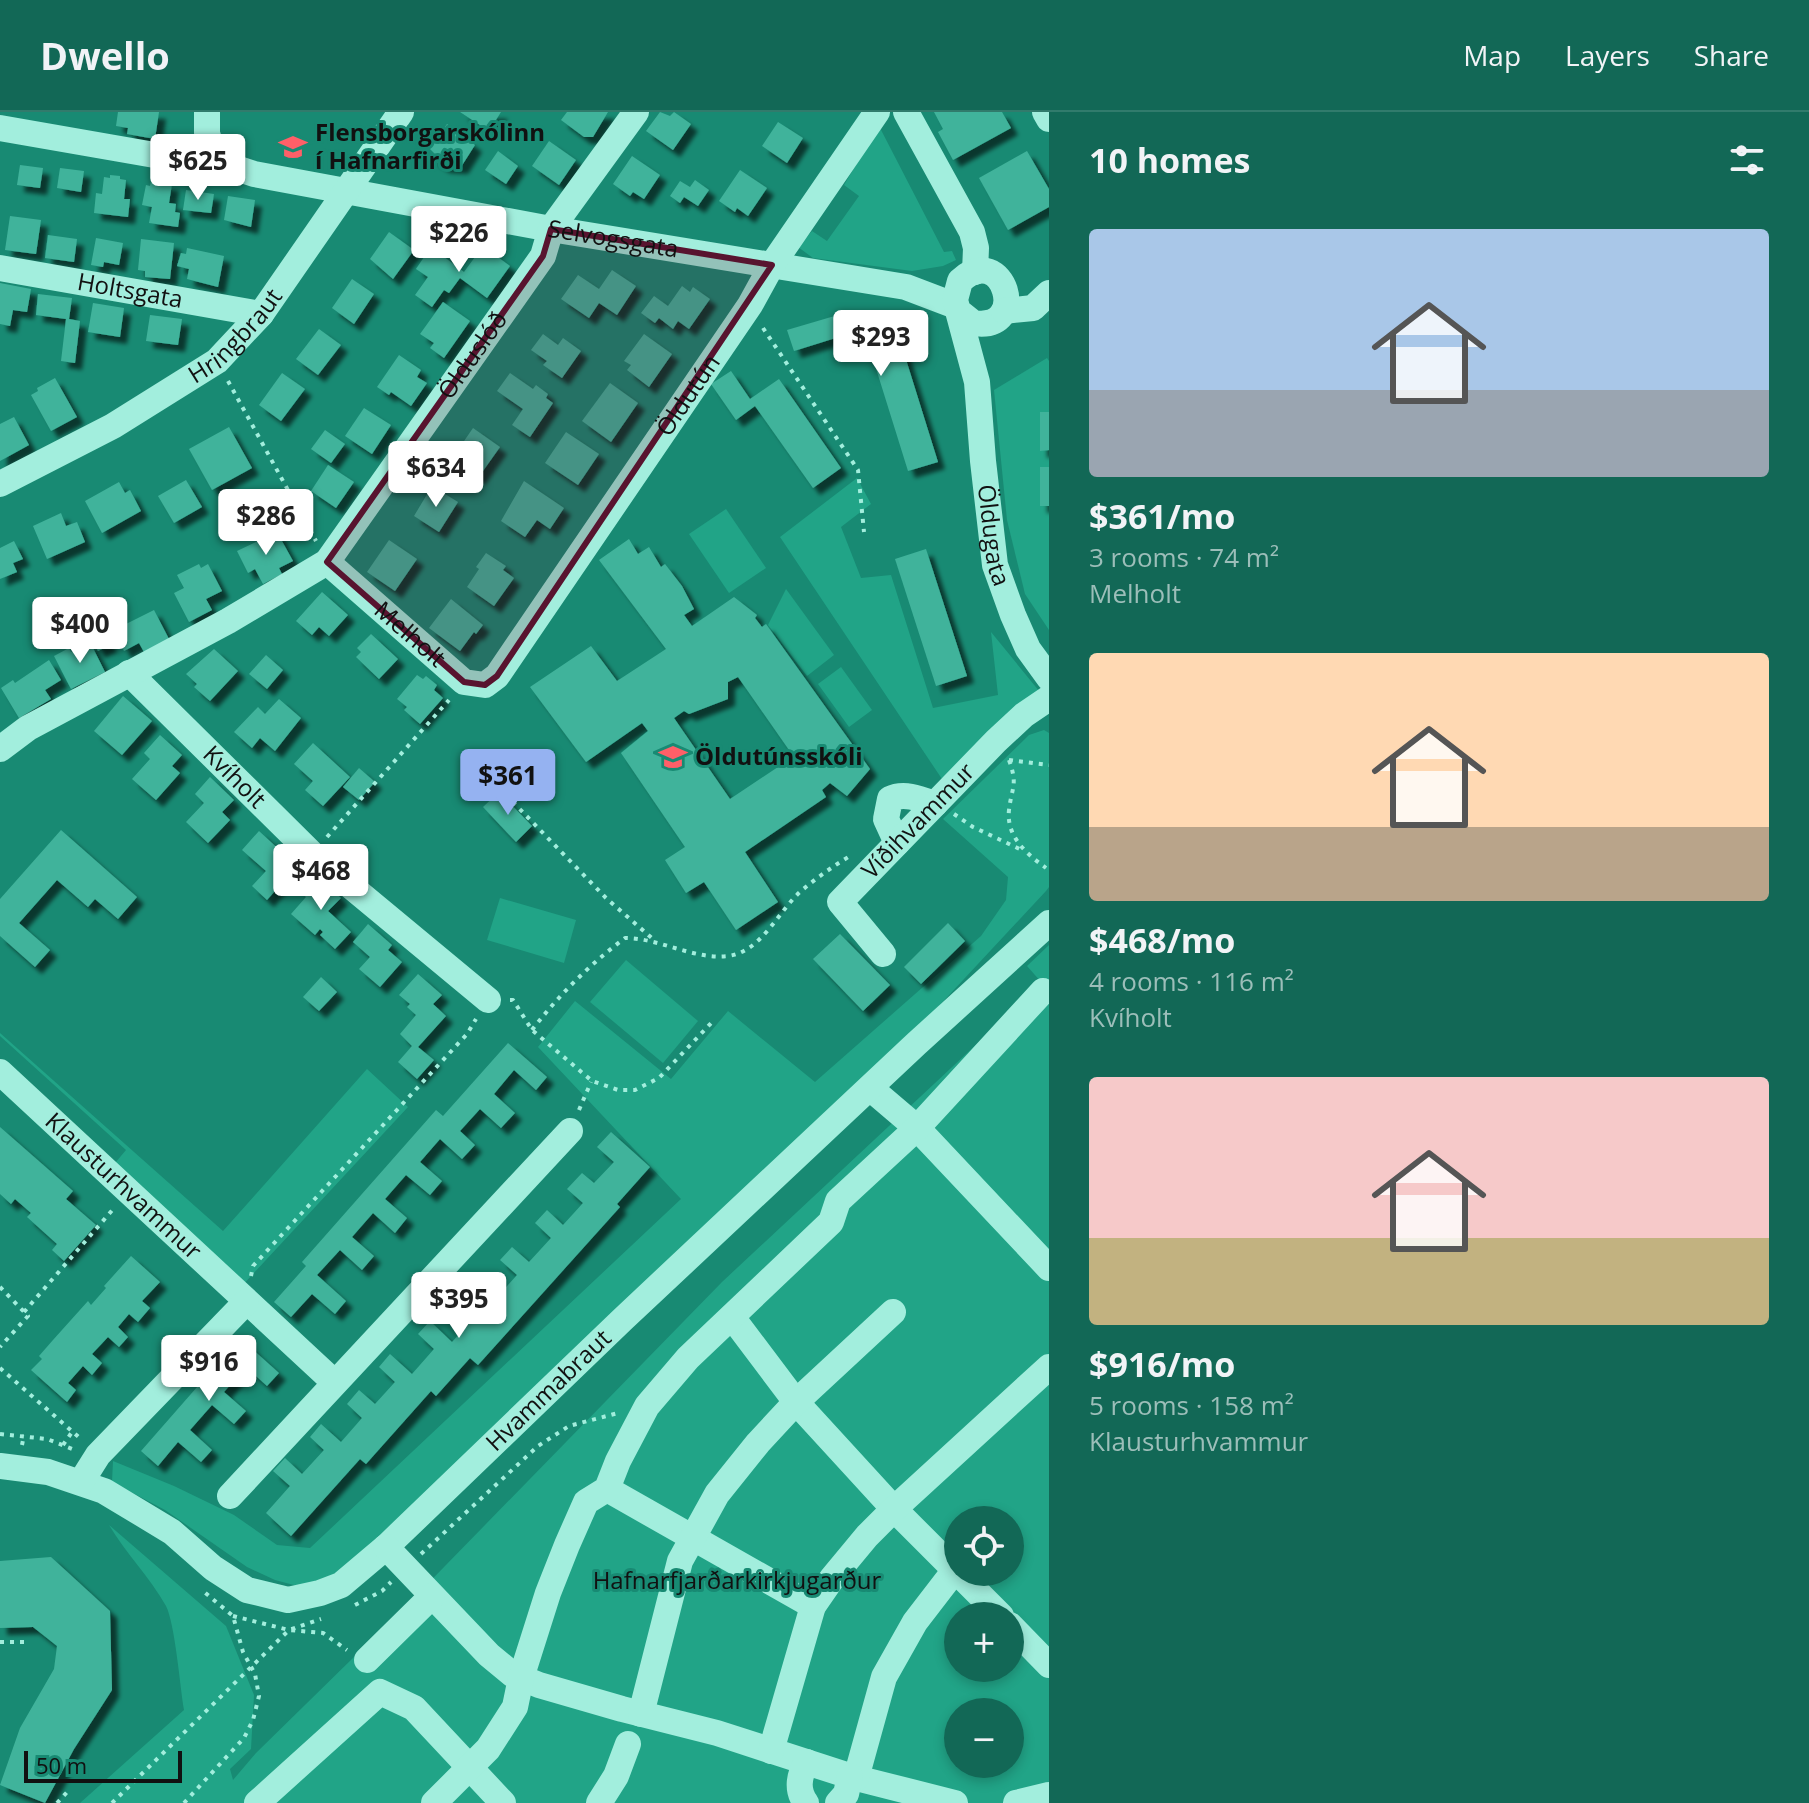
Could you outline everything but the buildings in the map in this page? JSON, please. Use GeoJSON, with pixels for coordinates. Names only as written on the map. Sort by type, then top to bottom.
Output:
{"type":"FeatureCollection","features":[{"type":"Feature","properties":{"kind":"street"},"geometry":{"type":"LineString","coordinates":[[0,128],[180,157],[211,147],[207,112]]}},
{"type":"Feature","properties":{"kind":"street","name":"Hringbraut"},"geometry":{"type":"LineString","coordinates":[[0,484],[113,426],[217,361],[261,314],[401,112]]}},
{"type":"Feature","properties":{"kind":"street","name":"Ölduslóð"},"geometry":{"type":"LineString","coordinates":[[0,749],[28,728],[228,621],[327,562],[543,256],[551,229],[636,112]]}},
{"type":"Feature","properties":{"kind":"street","name":"Öldutún"},"geometry":{"type":"LineString","coordinates":[[497,676],[750,305],[772,265],[877,112]]}},
{"type":"Feature","properties":{"kind":"street"},"geometry":{"type":"LineString","coordinates":[[906,112],[972,232],[976,248],[970,274],[957,287],[957,309],[973,323],[986,324],[1002,305]]}},
{"type":"Feature","properties":{"kind":"street"},"geometry":{"type":"LineString","coordinates":[[1045,112],[1049,119]]}},
{"type":"Feature","properties":{"kind":"street","name":"Selvogsgata"},"geometry":{"type":"LineString","coordinates":[[211,147],[233,167],[254,174],[551,229],[906,287],[957,309]]}},
{"type":"Feature","properties":{"kind":"street","name":"Holtsgata"},"geometry":{"type":"LineString","coordinates":[[0,268],[261,314]]}},
{"type":"Feature","properties":{"kind":"street"},"geometry":{"type":"LineString","coordinates":[[970,274],[985,272],[995,276],[1002,305]]}},
{"type":"Feature","properties":{"kind":"street","name":"Selvogsgata"},"geometry":{"type":"LineString","coordinates":[[906,287],[970,274]]}},
{"type":"Feature","properties":{"kind":"street"},"geometry":{"type":"LineString","coordinates":[[1002,305],[1033,308],[1049,291]]}},
{"type":"Feature","properties":{"kind":"street","name":"Öldugata"},"geometry":{"type":"LineString","coordinates":[[977,382],[1002,305]]}},
{"type":"Feature","properties":{"kind":"street","name":"Öldugata"},"geometry":{"type":"LineString","coordinates":[[957,309],[977,382],[995,565],[1028,649],[1049,678]]}},
{"type":"Feature","properties":{"kind":"street","name":"Melholt"},"geometry":{"type":"LineString","coordinates":[[327,562],[464,682],[485,685],[497,676]]}},
{"type":"Feature","properties":{"kind":"street","name":"Kvíholt"},"geometry":{"type":"LineString","coordinates":[[129,673],[312,854],[488,1000]]}},
{"type":"Feature","properties":{"kind":"street","name":"Víðihvammur"},"geometry":{"type":"LineString","coordinates":[[883,954],[840,902],[1024,715],[1049,698]]}},
{"type":"Feature","properties":{"kind":"street"},"geometry":{"type":"LineString","coordinates":[[897,843],[886,819],[890,799],[895,796],[938,800]]}},
{"type":"Feature","properties":{"kind":"street","name":"Hvammabraut"},"geometry":{"type":"LineString","coordinates":[[9,1467],[48,1472],[81,1482],[118,1499],[172,1532],[230,1581],[247,1590],[288,1600],[341,1585],[386,1547],[612,1330],[1044,925]]}},
{"type":"Feature","properties":{"kind":"street"},"geometry":{"type":"LineString","coordinates":[[434,1803],[488,1749],[515,1707],[548,1593],[586,1502],[607,1489],[647,1406],[688,1358],[831,1222],[838,1201],[917,1128],[1043,991]]}},
{"type":"Feature","properties":{"kind":"street","name":"Klausturhvammur"},"geometry":{"type":"LineString","coordinates":[[0,1072],[334,1382]]}},
{"type":"Feature","properties":{"kind":"street"},"geometry":{"type":"LineString","coordinates":[[870,1088],[917,1128],[1049,1268]]}},
{"type":"Feature","properties":{"kind":"street"},"geometry":{"type":"LineString","coordinates":[[230,1496],[570,1131]]}},
{"type":"Feature","properties":{"kind":"street"},"geometry":{"type":"LineString","coordinates":[[81,1482],[98,1455],[246,1302]]}},
{"type":"Feature","properties":{"kind":"street"},"geometry":{"type":"LineString","coordinates":[[641,1714],[680,1561],[717,1494],[796,1402],[893,1312]]}},
{"type":"Feature","properties":{"kind":"street"},"geometry":{"type":"LineString","coordinates":[[732,1317],[796,1402],[944,1559]]}},
{"type":"Feature","properties":{"kind":"street"},"geometry":{"type":"LineString","coordinates":[[771,1751],[813,1606],[867,1536],[1049,1367]]}},
{"type":"Feature","properties":{"kind":"street"},"geometry":{"type":"LineString","coordinates":[[607,1489],[813,1606]]}},
{"type":"Feature","properties":{"kind":"street"},"geometry":{"type":"LineString","coordinates":[[386,1547],[489,1655],[512,1674],[641,1714],[717,1733],[853,1777],[955,1803]]}},
{"type":"Feature","properties":{"kind":"street"},"geometry":{"type":"LineString","coordinates":[[838,1803],[853,1777],[884,1677],[915,1622],[944,1584]]}},
{"type":"Feature","properties":{"kind":"street"},"geometry":{"type":"LineString","coordinates":[[971,1586],[987,1602]]}},
{"type":"Feature","properties":{"kind":"street"},"geometry":{"type":"LineString","coordinates":[[359,1658],[432,1596]]}},
{"type":"Feature","properties":{"kind":"street"},"geometry":{"type":"LineString","coordinates":[[1024,1639],[1049,1665]]}},
{"type":"Feature","properties":{"kind":"street"},"geometry":{"type":"LineString","coordinates":[[262,1801],[380,1692],[414,1708],[503,1803]]}},
{"type":"Feature","properties":{"kind":"street"},"geometry":{"type":"LineString","coordinates":[[599,1803],[616,1776],[628,1744]]}},
{"type":"Feature","properties":{"kind":"street"},"geometry":{"type":"LineString","coordinates":[[806,1803],[799,1784],[800,1774],[807,1762]]}},
{"type":"Feature","properties":{"kind":"street"},"geometry":{"type":"LineString","coordinates":[[1016,1803],[1049,1795]]}},
{"type":"Feature","properties":{"kind":"path"},"geometry":{"type":"LineString","coordinates":[[750,305],[773,346],[858,470],[864,532]]}},
{"type":"Feature","properties":{"kind":"path"},"geometry":{"type":"LineString","coordinates":[[217,361],[327,562]]}},
{"type":"Feature","properties":{"kind":"path"},"geometry":{"type":"LineString","coordinates":[[312,854],[464,682]]}},
{"type":"Feature","properties":{"kind":"path"},"geometry":{"type":"LineString","coordinates":[[1026,852],[1015,838],[1008,816],[1016,781],[1009,760],[1049,765]]}},
{"type":"Feature","properties":{"kind":"path"},"geometry":{"type":"LineString","coordinates":[[478,766],[606,898],[656,941]]}},
{"type":"Feature","properties":{"kind":"path"},"geometry":{"type":"LineString","coordinates":[[938,800],[962,821],[1026,852],[1046,868]]}},
{"type":"Feature","properties":{"kind":"path"},"geometry":{"type":"LineString","coordinates":[[532,1030],[566,989],[625,938],[656,941],[692,952],[730,956],[749,947],[770,928],[797,895],[825,870],[852,855]]}},
{"type":"Feature","properties":{"kind":"path"},"geometry":{"type":"LineString","coordinates":[[246,1302],[253,1266],[467,1034],[488,1000],[513,1000],[532,1030],[592,1081],[618,1090],[635,1090],[659,1078],[715,1019]]}},
{"type":"Feature","properties":{"kind":"path"},"geometry":{"type":"LineString","coordinates":[[570,1131],[592,1081]]}},
{"type":"Feature","properties":{"kind":"path"},"geometry":{"type":"LineString","coordinates":[[24,1312],[129,1190]]}},
{"type":"Feature","properties":{"kind":"path"},"geometry":{"type":"LineString","coordinates":[[0,1287],[28,1316],[0,1347]]}},
{"type":"Feature","properties":{"kind":"path"},"geometry":{"type":"LineString","coordinates":[[0,1368],[98,1455]]}},
{"type":"Feature","properties":{"kind":"path"},"geometry":{"type":"LineString","coordinates":[[63,1445],[72,1432]]}},
{"type":"Feature","properties":{"kind":"path"},"geometry":{"type":"LineString","coordinates":[[0,1434],[24,1435],[98,1455]]}},
{"type":"Feature","properties":{"kind":"path"},"geometry":{"type":"LineString","coordinates":[[9,1467],[24,1435]]}},
{"type":"Feature","properties":{"kind":"path"},"geometry":{"type":"LineString","coordinates":[[198,1586],[233,1616],[289,1630],[323,1633],[359,1658]]}},
{"type":"Feature","properties":{"kind":"path"},"geometry":{"type":"LineString","coordinates":[[184,1803],[244,1738],[257,1709],[258,1684],[243,1652],[233,1616]]}},
{"type":"Feature","properties":{"kind":"path"},"geometry":{"type":"LineString","coordinates":[[0,1642],[25,1642]]}},
{"type":"Feature","properties":{"kind":"path"},"geometry":{"type":"LineString","coordinates":[[57,1803],[70,1789]]}},
{"type":"Feature","properties":{"kind":"highlighted area"},"geometry":{"type":"Polygon","coordinates":[[[551,229],[772,265],[497,676],[485,685],[464,682],[327,562],[543,256],[551,229]]]}},
{"type":"Feature","properties":{"kind":"green space"},"geometry":{"type":"Polygon","coordinates":[[[879,126],[944,252],[952,251],[956,260],[943,266],[912,271],[813,258],[798,247],[812,231],[827,241],[859,196],[844,185],[879,126]]]}},
{"type":"Feature","properties":{"kind":"green space"},"geometry":{"type":"Polygon","coordinates":[[[1047,358],[1049,630],[1025,594],[1007,520],[994,390],[1047,358]]]}},
{"type":"Feature","properties":{"kind":"green space"},"geometry":{"type":"Polygon","coordinates":[[[857,478],[871,504],[841,527],[861,578],[891,575],[933,708],[998,695],[991,632],[1044,697],[948,788],[780,537],[857,478]]]}},
{"type":"Feature","properties":{"kind":"green space"},"geometry":{"type":"Polygon","coordinates":[[[726,509],[766,568],[729,593],[689,534],[726,509]]]}},
{"type":"Feature","properties":{"kind":"green space"},"geometry":{"type":"Polygon","coordinates":[[[786,589],[834,655],[807,676],[768,625],[786,589]]]}},
{"type":"Feature","properties":{"kind":"green space"},"geometry":{"type":"Polygon","coordinates":[[[841,667],[872,710],[849,727],[818,684],[841,667]]]}},
{"type":"Feature","properties":{"kind":"green space"},"geometry":{"type":"Polygon","coordinates":[[[1044,730],[1049,733],[1049,887],[1046,891],[937,1008],[335,1578],[305,1588],[275,1580],[247,1567],[165,1510],[112,1482],[113,1461],[234,1515],[277,1545],[310,1548],[681,1199],[538,1047],[575,1001],[671,1079],[728,1011],[815,1082],[981,936],[1006,900],[1008,877],[943,819],[1029,735],[1044,730]]]}},
{"type":"Feature","properties":{"kind":"green space"},"geometry":{"type":"Polygon","coordinates":[[[500,898],[576,920],[564,963],[487,940],[500,898]]]}},
{"type":"Feature","properties":{"kind":"green space","name":"Hafnarfjarðarkirkjugarður"},"geometry":{"type":"Polygon","coordinates":[[[1049,945],[1049,1803],[80,1803],[184,1710],[175,1640],[166,1606],[109,1525],[226,1626],[254,1695],[251,1749],[230,1769],[233,1780],[256,1753],[405,1607],[722,1282],[1042,983],[1027,966],[1049,945]]]}},
{"type":"Feature","properties":{"kind":"green space"},"geometry":{"type":"Polygon","coordinates":[[[626,960],[698,1021],[663,1063],[590,1002],[626,960]]]}},
{"type":"Feature","properties":{"kind":"green space"},"geometry":{"type":"Polygon","coordinates":[[[0,1033],[223,1231],[367,1069],[408,1107],[239,1289],[110,1169],[126,1150],[0,1033]]]}},
{"type":"Feature","properties":{"kind":"place","name":"Flensborgarskólinn í Hafnarfirði"},"geometry":{"type":"Point","coordinates":[293,147]}},
{"type":"Feature","properties":{"kind":"place","name":"Öldutúnsskóli"},"geometry":{"type":"Point","coordinates":[673,757]}}]}
